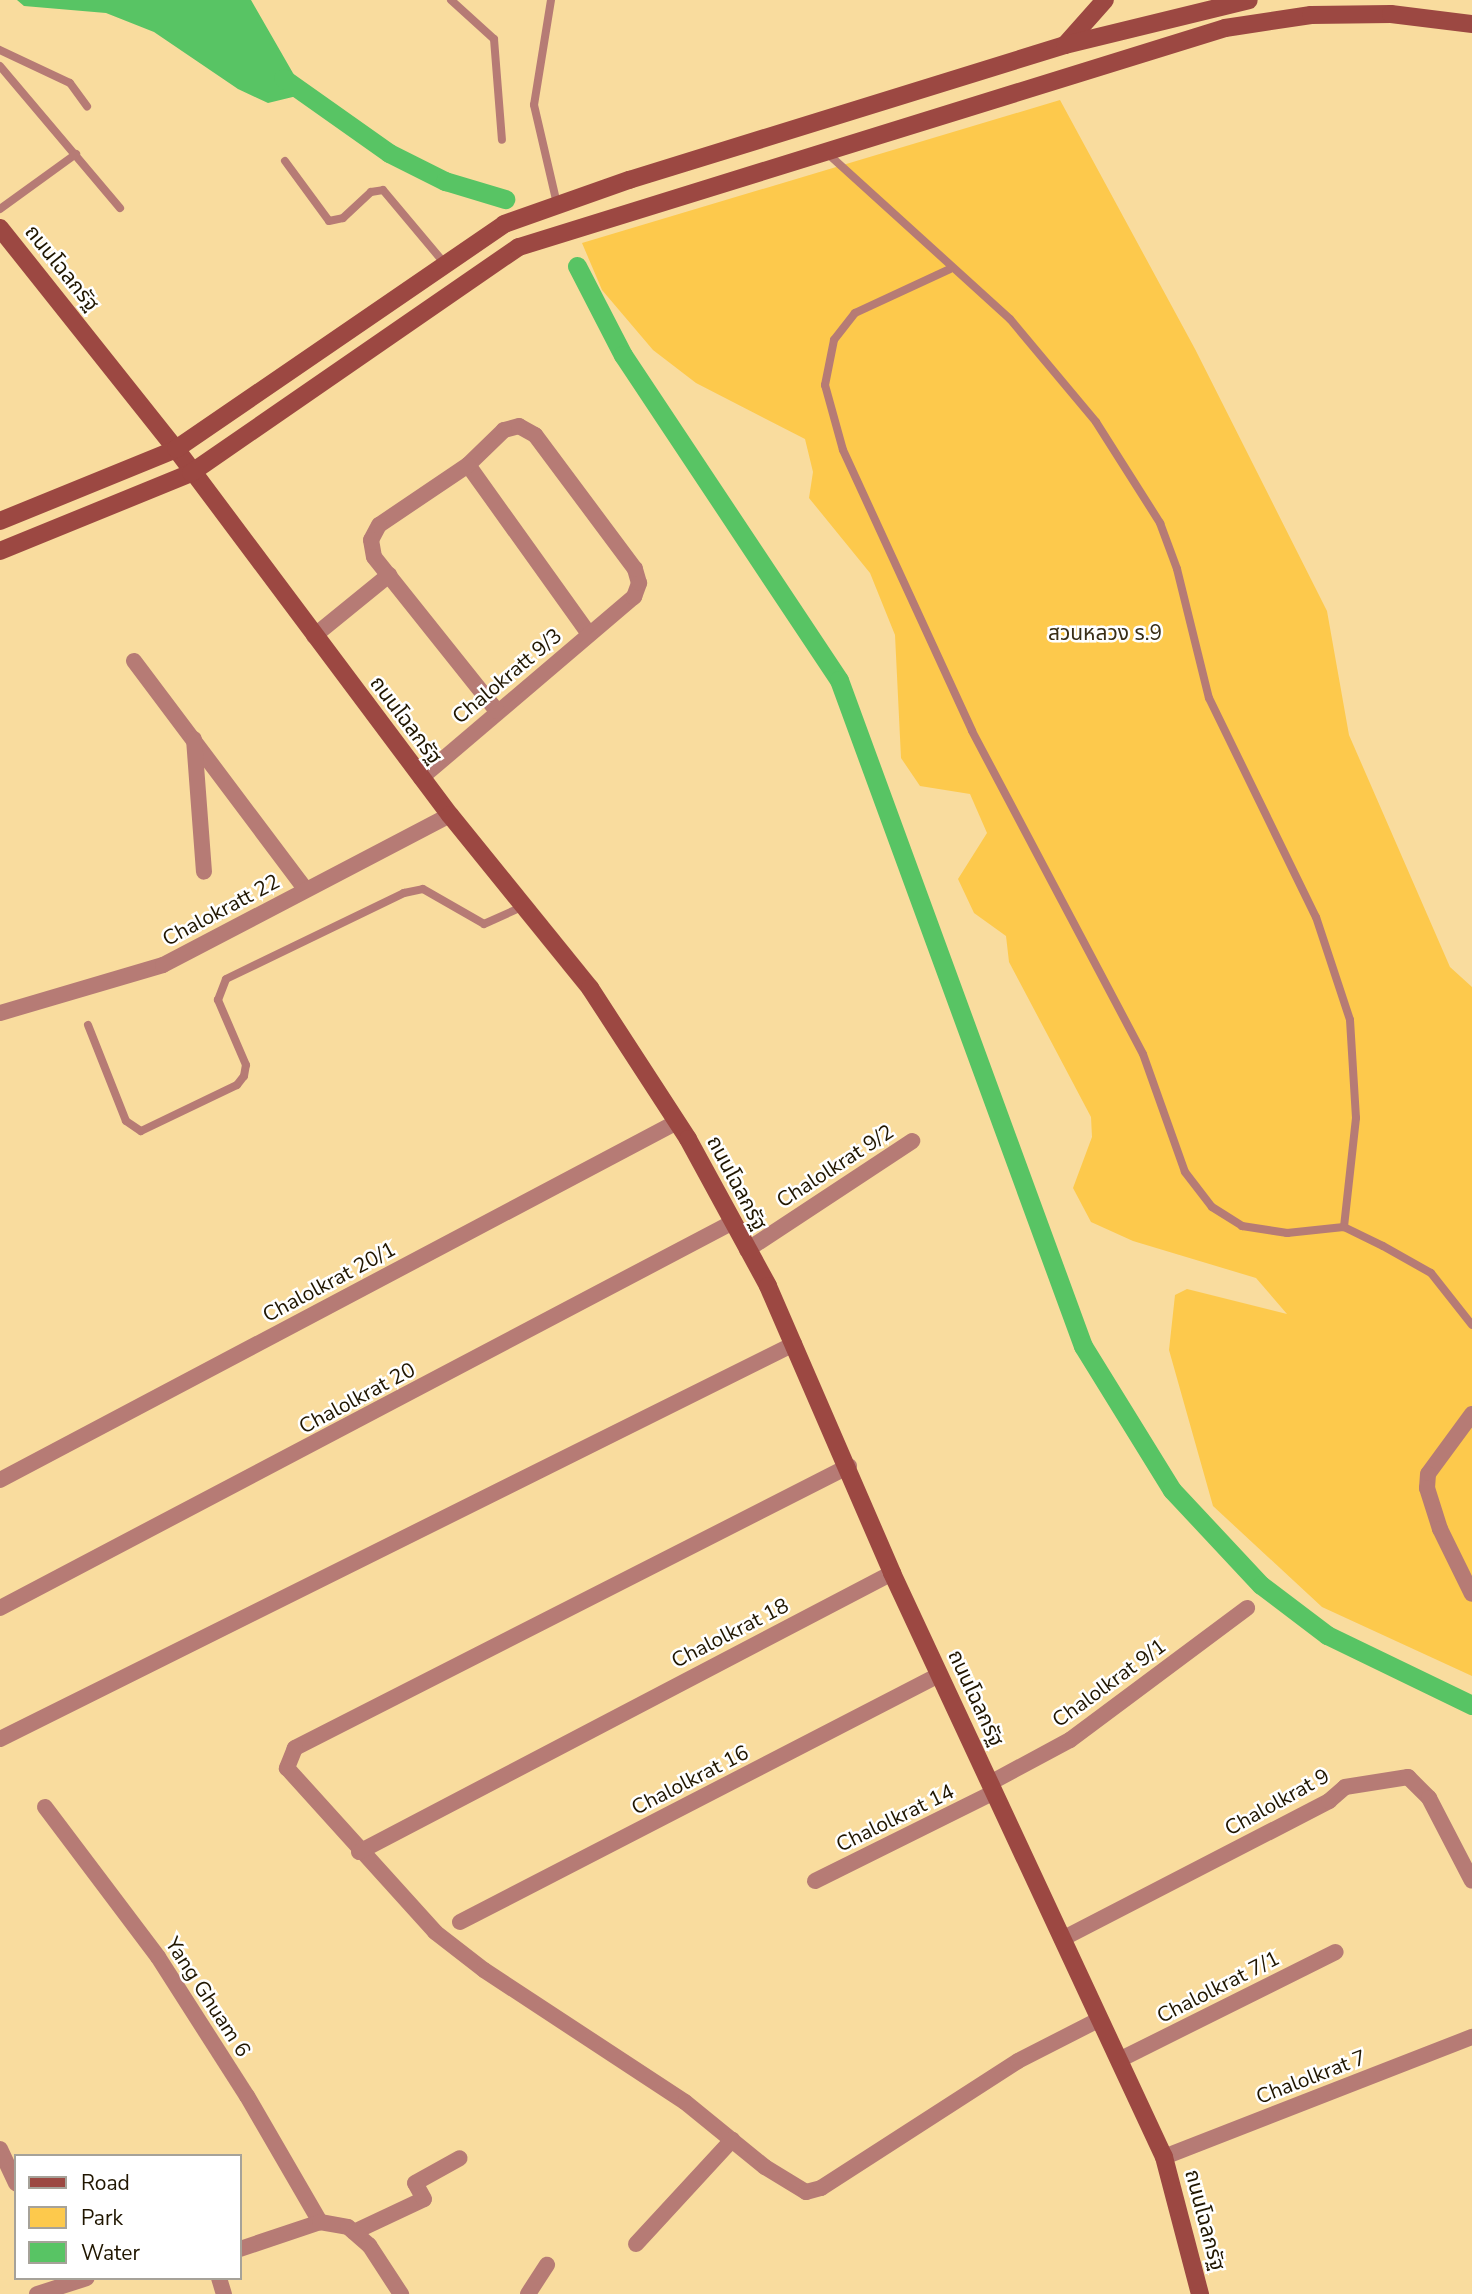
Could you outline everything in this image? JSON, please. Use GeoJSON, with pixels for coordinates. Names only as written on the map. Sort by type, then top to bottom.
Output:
{"type":"FeatureCollection","features":[{"type":"Feature","properties":{"kind":"main road"},"geometry":{"type":"LineString","coordinates":[[1065,45],[1105,0]]}},
{"type":"Feature","properties":{"kind":"main road"},"geometry":{"type":"LineString","coordinates":[[0,521],[176,449],[505,224],[557,204],[1065,45],[1250,0]]}},
{"type":"Feature","properties":{"kind":"main road"},"geometry":{"type":"LineString","coordinates":[[0,551],[191,473],[519,247],[1225,28],[1311,15],[1391,14],[1472,24]]}},
{"type":"Feature","properties":{"kind":"main road","name":"ถนนโฉลกรัฐ"},"geometry":{"type":"LineString","coordinates":[[0,228],[176,449],[191,473],[421,778],[590,988],[677,1122],[733,1222],[794,1344],[849,1466],[892,1573],[1164,2157],[1200,2294]]}},
{"type":"Feature","properties":{"kind":"street","name":"Chalokratt 9/3"},"geometry":{"type":"LineString","coordinates":[[421,778],[634,597],[639,583],[635,569],[527,429],[519,426],[504,430],[468,465]]}},
{"type":"Feature","properties":{"kind":"street"},"geometry":{"type":"LineString","coordinates":[[497,711],[374,556],[371,540],[379,526],[468,465],[589,634]]}},
{"type":"Feature","properties":{"kind":"street"},"geometry":{"type":"LineString","coordinates":[[314,636],[389,575]]}},
{"type":"Feature","properties":{"kind":"street"},"geometry":{"type":"LineString","coordinates":[[134,661],[305,889]]}},
{"type":"Feature","properties":{"kind":"street"},"geometry":{"type":"LineString","coordinates":[[193,738],[204,872]]}},
{"type":"Feature","properties":{"kind":"street","name":"Chalokratt 22"},"geometry":{"type":"LineString","coordinates":[[0,1013],[163,965],[450,815]]}},
{"type":"Feature","properties":{"kind":"street","name":"Chalolkrat 20/1"},"geometry":{"type":"LineString","coordinates":[[0,1480],[677,1122]]}},
{"type":"Feature","properties":{"kind":"street","name":"Chalolkrat 9/2"},"geometry":{"type":"LineString","coordinates":[[747,1250],[912,1141]]}},
{"type":"Feature","properties":{"kind":"street","name":"Chalolkrat 20"},"geometry":{"type":"LineString","coordinates":[[0,1608],[733,1222]]}},
{"type":"Feature","properties":{"kind":"street"},"geometry":{"type":"LineString","coordinates":[[0,1739],[794,1344]]}},
{"type":"Feature","properties":{"kind":"street"},"geometry":{"type":"LineString","coordinates":[[1472,1414],[1428,1474],[1426,1488],[1440,1529],[1472,1594]]}},
{"type":"Feature","properties":{"kind":"street"},"geometry":{"type":"LineString","coordinates":[[849,1466],[295,1748],[287,1768],[293,1779],[435,1932],[484,1970],[674,2094],[792,2186],[806,2192],[821,2188],[1018,2061],[1100,2019]]}},
{"type":"Feature","properties":{"kind":"street","name":"Chalolkrat 18"},"geometry":{"type":"LineString","coordinates":[[359,1852],[892,1573]]}},
{"type":"Feature","properties":{"kind":"street","name":"Chalolkrat 9/1"},"geometry":{"type":"LineString","coordinates":[[992,1788],[1070,1740],[1247,1608]]}},
{"type":"Feature","properties":{"kind":"street","name":"Chalolkrat 16"},"geometry":{"type":"LineString","coordinates":[[460,1922],[939,1675]]}},
{"type":"Feature","properties":{"kind":"street","name":"Chalolkrat 9"},"geometry":{"type":"LineString","coordinates":[[1062,1939],[1329,1801],[1345,1787],[1408,1777],[1430,1798],[1472,1881]]}},
{"type":"Feature","properties":{"kind":"street","name":"Chalolkrat 14"},"geometry":{"type":"LineString","coordinates":[[815,1881],[992,1788]]}},
{"type":"Feature","properties":{"kind":"street","name":"Yang Ghuam 6"},"geometry":{"type":"LineString","coordinates":[[45,1807],[158,1957],[247,2096],[320,2222]]}},
{"type":"Feature","properties":{"kind":"street","name":"Chalolkrat 7/1"},"geometry":{"type":"LineString","coordinates":[[1119,2060],[1336,1952]]}},
{"type":"Feature","properties":{"kind":"street","name":"Chalolkrat 7"},"geometry":{"type":"LineString","coordinates":[[1164,2157],[1472,2037]]}},
{"type":"Feature","properties":{"kind":"street"},"geometry":{"type":"LineString","coordinates":[[636,2244],[732,2140]]}},
{"type":"Feature","properties":{"kind":"street"},"geometry":{"type":"LineString","coordinates":[[1,2154],[14,2180]]}},
{"type":"Feature","properties":{"kind":"street"},"geometry":{"type":"LineString","coordinates":[[354,2232],[424,2199],[415,2183],[460,2158]]}},
{"type":"Feature","properties":{"kind":"street"},"geometry":{"type":"LineString","coordinates":[[242,2248],[320,2222],[354,2232],[369,2245],[401,2294]]}},
{"type":"Feature","properties":{"kind":"street"},"geometry":{"type":"LineString","coordinates":[[528,2294],[547,2265]]}},
{"type":"Feature","properties":{"kind":"street"},"geometry":{"type":"LineString","coordinates":[[37,2294],[81,2280]]}},
{"type":"Feature","properties":{"kind":"lane"},"geometry":{"type":"LineString","coordinates":[[451,0],[494,39],[502,140]]}},
{"type":"Feature","properties":{"kind":"lane"},"geometry":{"type":"LineString","coordinates":[[551,0],[534,105],[557,204]]}},
{"type":"Feature","properties":{"kind":"lane"},"geometry":{"type":"LineString","coordinates":[[0,50],[70,83],[87,106]]}},
{"type":"Feature","properties":{"kind":"lane"},"geometry":{"type":"LineString","coordinates":[[0,66],[120,208]]}},
{"type":"Feature","properties":{"kind":"lane"},"geometry":{"type":"LineString","coordinates":[[825,151],[950,269],[1010,319],[1096,422],[1160,523],[1177,569],[1209,698],[1316,917],[1350,1020],[1356,1118],[1344,1227]]}},
{"type":"Feature","properties":{"kind":"lane"},"geometry":{"type":"LineString","coordinates":[[0,209],[76,154]]}},
{"type":"Feature","properties":{"kind":"lane"},"geometry":{"type":"LineString","coordinates":[[285,161],[329,221],[343,218],[371,192],[383,190],[445,264]]}},
{"type":"Feature","properties":{"kind":"lane"},"geometry":{"type":"LineString","coordinates":[[950,269],[855,313],[834,340],[825,385],[843,450],[1014,816],[1104,975],[1143,1054],[1185,1172],[1212,1207],[1242,1226],[1287,1233],[1344,1227],[1431,1273],[1472,1325]]}},
{"type":"Feature","properties":{"kind":"lane"},"geometry":{"type":"LineString","coordinates":[[88,1025],[126,1121],[141,1131],[237,1085],[244,1076],[246,1065],[218,1000],[226,979],[346,917],[404,893],[423,889],[484,924],[524,906]]}},
{"type":"Feature","properties":{"kind":"green space","name":"สวนหลวง ร.9"},"geometry":{"type":"Polygon","coordinates":[[[1060,100],[1195,349],[1327,611],[1349,735],[1450,967],[1472,987],[1472,1676],[1322,1607],[1213,1506],[1169,1350],[1175,1295],[1187,1289],[1287,1314],[1256,1278],[1133,1241],[1091,1222],[1073,1188],[1092,1137],[1091,1117],[1009,962],[1006,936],[974,913],[958,879],[987,833],[970,794],[920,786],[901,758],[895,635],[870,573],[809,498],[813,472],[805,439],[696,383],[653,350],[602,290],[582,243],[1060,100]]]}},
{"type":"Feature","properties":{"kind":"water"},"geometry":{"type":"Polygon","coordinates":[[[17,0],[251,0],[305,94],[268,103],[238,89],[154,32],[106,13],[24,6],[17,0]]]}},
{"type":"Feature","properties":{"kind":"waterway"},"geometry":{"type":"LineString","coordinates":[[283,78],[389,153],[445,181],[505,199]]}},
{"type":"Feature","properties":{"kind":"waterway"},"geometry":{"type":"LineString","coordinates":[[577,266],[623,355],[839,680],[1083,1346],[1172,1490],[1261,1585],[1327,1635],[1472,1705]]}}]}
